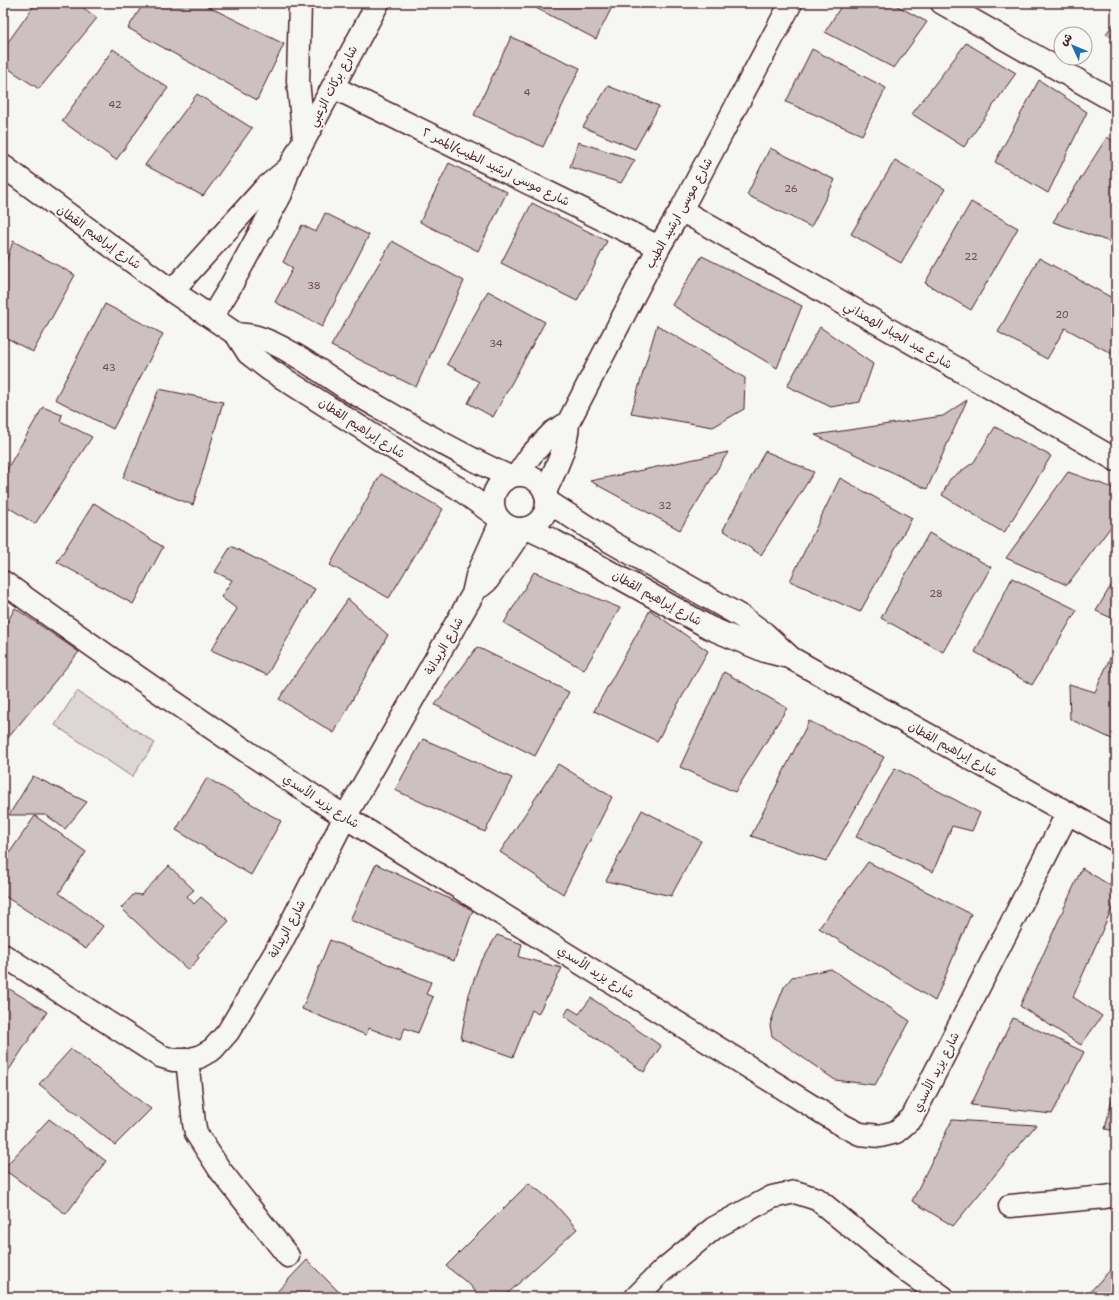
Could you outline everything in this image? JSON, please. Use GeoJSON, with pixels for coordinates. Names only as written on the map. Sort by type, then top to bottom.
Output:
{"type":"FeatureCollection","features":[{"type":"Feature","properties":{"kind":"street"},"geometry":{"type":"LineString","coordinates":[[300,3],[298,80],[304,139]]}},
{"type":"Feature","properties":{"kind":"street","name":"شارع بركات الزعبي"},"geometry":{"type":"LineString","coordinates":[[212,317],[236,277],[281,194],[289,168],[378,3]]}},
{"type":"Feature","properties":{"kind":"street","name":"شارع موسى ارشيد الطيب"},"geometry":{"type":"LineString","coordinates":[[546,496],[567,437],[568,423],[659,247],[681,210],[791,3]]}},
{"type":"Feature","properties":{"kind":"street"},"geometry":{"type":"LineString","coordinates":[[942,3],[1116,102]]}},
{"type":"Feature","properties":{"kind":"street","name":"شارع موسى ارشيد الطيب/الممر ٢"},"geometry":{"type":"LineString","coordinates":[[332,87],[659,247]]}},
{"type":"Feature","properties":{"kind":"street","name":"شارع إبراهيم القطان"},"geometry":{"type":"LineString","coordinates":[[3,166],[172,290],[236,334],[248,353],[270,370],[458,488],[498,518]]}},
{"type":"Feature","properties":{"kind":"street","name":"شارع بركات الزعبي"},"geometry":{"type":"LineString","coordinates":[[172,290],[265,188],[289,168]]}},
{"type":"Feature","properties":{"kind":"street","name":"شارع عبد الجبار الهمذاني"},"geometry":{"type":"LineString","coordinates":[[681,210],[1116,460]]}},
{"type":"Feature","properties":{"kind":"street","name":"شارع إبراهيم القطان"},"geometry":{"type":"LineString","coordinates":[[236,334],[257,337],[282,348],[349,389],[477,462],[514,475]]}},
{"type":"Feature","properties":{"kind":"street","name":"شارع موسى ارشيد الطيب"},"geometry":{"type":"LineString","coordinates":[[514,475],[553,432],[568,423]]}},
{"type":"Feature","properties":{"kind":"street"},"geometry":{"type":"LineString","coordinates":[[514,475],[527,475],[534,479],[541,484],[546,496],[546,510],[542,518],[535,524],[525,528],[515,529],[508,527],[498,518],[493,506],[493,497],[496,488],[502,481],[514,475]]}},
{"type":"Feature","properties":{"kind":"street","name":"شارع إبراهيم القطان"},"geometry":{"type":"LineString","coordinates":[[546,496],[606,539],[742,617],[764,633],[791,658],[1116,840]]}},
{"type":"Feature","properties":{"kind":"street","name":"شارع الريدانة"},"geometry":{"type":"LineString","coordinates":[[473,594],[477,576],[498,518]]}},
{"type":"Feature","properties":{"kind":"street","name":"شارع إبراهيم القطان"},"geometry":{"type":"LineString","coordinates":[[525,528],[554,541],[710,628],[765,651],[791,658]]}},
{"type":"Feature","properties":{"kind":"street","name":"شارع الريدانة"},"geometry":{"type":"LineString","coordinates":[[3,955],[160,1056],[173,1060],[187,1060],[199,1057],[213,1049],[228,1032],[281,943],[345,817],[473,594],[487,581],[525,528]]}},
{"type":"Feature","properties":{"kind":"street","name":"شارع يزيد الأسدي"},"geometry":{"type":"LineString","coordinates":[[3,582],[180,706],[345,817],[844,1126],[860,1134],[880,1136],[896,1132],[912,1118],[1068,814]]}},
{"type":"Feature","properties":{"kind":"street"},"geometry":{"type":"LineString","coordinates":[[187,1060],[196,1133],[220,1170],[288,1256]]}},
{"type":"Feature","properties":{"kind":"street"},"geometry":{"type":"LineString","coordinates":[[636,1297],[662,1271],[714,1228],[772,1197],[795,1192],[817,1199],[932,1293]]}},
{"type":"Feature","properties":{"kind":"street"},"geometry":{"type":"LineString","coordinates":[[1010,1206],[1116,1195]]}},
{"type":"Feature","properties":{"kind":"shaded area"},"geometry":{"type":"Polygon","coordinates":[[[77,691],[155,743],[132,777],[55,725],[77,691]]]}},
{"type":"Feature","properties":{"kind":"building"},"geometry":{"type":"Polygon","coordinates":[[[36,3],[77,3],[97,18],[39,89],[3,65],[3,49],[36,3]]]}},
{"type":"Feature","properties":{"kind":"building"},"geometry":{"type":"Polygon","coordinates":[[[144,3],[201,3],[284,44],[257,100],[128,28],[144,3]]]}},
{"type":"Feature","properties":{"kind":"building"},"geometry":{"type":"Polygon","coordinates":[[[536,3],[614,3],[596,39],[534,7],[536,3]]]}},
{"type":"Feature","properties":{"kind":"building"},"geometry":{"type":"Polygon","coordinates":[[[843,3],[892,3],[927,22],[894,68],[825,32],[843,3]]]}},
{"type":"Feature","properties":{"kind":"building"},"geometry":{"type":"Polygon","coordinates":[[[1116,20],[1116,39],[1106,34],[1116,20]]]}},
{"type":"Feature","properties":{"kind":"building"},"geometry":{"type":"Polygon","coordinates":[[[511,37],[580,68],[543,147],[474,115],[511,37]]]}},
{"type":"Feature","properties":{"kind":"building"},"geometry":{"type":"Polygon","coordinates":[[[966,43],[1016,73],[964,147],[912,114],[966,43]]]}},
{"type":"Feature","properties":{"kind":"building"},"geometry":{"type":"Polygon","coordinates":[[[113,49],[168,88],[116,160],[62,121],[113,49]]]}},
{"type":"Feature","properties":{"kind":"building"},"geometry":{"type":"Polygon","coordinates":[[[812,49],[886,88],[862,135],[786,102],[812,49]]]}},
{"type":"Feature","properties":{"kind":"building"},"geometry":{"type":"Polygon","coordinates":[[[1039,80],[1087,112],[1048,193],[995,162],[1039,80]]]}},
{"type":"Feature","properties":{"kind":"building"},"geometry":{"type":"Polygon","coordinates":[[[608,86],[659,106],[635,149],[583,127],[608,86]]]}},
{"type":"Feature","properties":{"kind":"building"},"geometry":{"type":"Polygon","coordinates":[[[197,94],[252,128],[203,196],[145,165],[197,94]]]}},
{"type":"Feature","properties":{"kind":"building"},"geometry":{"type":"Polygon","coordinates":[[[1107,137],[1116,143],[1116,244],[1053,222],[1107,137]]]}},
{"type":"Feature","properties":{"kind":"building"},"geometry":{"type":"Polygon","coordinates":[[[578,142],[635,160],[621,183],[570,167],[578,142]]]}},
{"type":"Feature","properties":{"kind":"building"},"geometry":{"type":"Polygon","coordinates":[[[770,148],[835,180],[811,227],[747,195],[770,148]]]}},
{"type":"Feature","properties":{"kind":"building"},"geometry":{"type":"Polygon","coordinates":[[[895,160],[945,189],[901,263],[851,234],[895,160]]]}},
{"type":"Feature","properties":{"kind":"building"},"geometry":{"type":"Polygon","coordinates":[[[449,163],[507,192],[478,251],[420,222],[449,163]]]}},
{"type":"Feature","properties":{"kind":"building"},"geometry":{"type":"Polygon","coordinates":[[[971,202],[1018,228],[971,310],[925,283],[971,202]]]}},
{"type":"Feature","properties":{"kind":"building"},"geometry":{"type":"Polygon","coordinates":[[[532,203],[607,241],[577,301],[501,263],[532,203]]]}},
{"type":"Feature","properties":{"kind":"building"},"geometry":{"type":"Polygon","coordinates":[[[325,213],[369,235],[322,327],[275,302],[293,268],[283,262],[302,225],[316,232],[325,213]]]}},
{"type":"Feature","properties":{"kind":"building"},"geometry":{"type":"Polygon","coordinates":[[[13,241],[75,275],[33,352],[3,336],[3,272],[13,241]]]}},
{"type":"Feature","properties":{"kind":"building"},"geometry":{"type":"Polygon","coordinates":[[[392,241],[464,281],[416,387],[331,346],[392,241]]]}},
{"type":"Feature","properties":{"kind":"building"},"geometry":{"type":"Polygon","coordinates":[[[702,256],[802,306],[777,368],[672,305],[702,256]]]}},
{"type":"Feature","properties":{"kind":"building"},"geometry":{"type":"Polygon","coordinates":[[[1039,258],[1116,300],[1116,356],[1065,328],[1047,359],[998,332],[1039,258]]]}},
{"type":"Feature","properties":{"kind":"building"},"geometry":{"type":"Polygon","coordinates":[[[488,291],[545,322],[493,417],[468,403],[479,382],[447,364],[488,291]]]}},
{"type":"Feature","properties":{"kind":"building"},"geometry":{"type":"Polygon","coordinates":[[[105,304],[163,334],[113,429],[55,399],[105,304]]]}},
{"type":"Feature","properties":{"kind":"building"},"geometry":{"type":"Polygon","coordinates":[[[657,325],[745,378],[744,409],[713,427],[631,413],[657,325]]]}},
{"type":"Feature","properties":{"kind":"building"},"geometry":{"type":"Polygon","coordinates":[[[820,327],[873,364],[860,402],[831,407],[787,386],[820,327]]]}},
{"type":"Feature","properties":{"kind":"building"},"geometry":{"type":"Polygon","coordinates":[[[159,389],[223,402],[193,505],[123,478],[159,389]]]}},
{"type":"Feature","properties":{"kind":"building"},"geometry":{"type":"Polygon","coordinates":[[[967,400],[927,489],[815,435],[943,416],[967,400]]]}},
{"type":"Feature","properties":{"kind":"building"},"geometry":{"type":"Polygon","coordinates":[[[43,407],[62,415],[60,421],[92,437],[35,524],[3,504],[3,476],[43,407]]]}},
{"type":"Feature","properties":{"kind":"building"},"geometry":{"type":"Polygon","coordinates":[[[995,427],[1051,456],[1004,533],[942,495],[950,479],[974,462],[995,427]]]}},
{"type":"Feature","properties":{"kind":"building"},"geometry":{"type":"Polygon","coordinates":[[[765,451],[814,472],[761,555],[723,530],[765,451]]]}},
{"type":"Feature","properties":{"kind":"building"},"geometry":{"type":"Polygon","coordinates":[[[728,452],[680,530],[590,481],[728,452]]]}},
{"type":"Feature","properties":{"kind":"building"},"geometry":{"type":"Polygon","coordinates":[[[1068,472],[1116,489],[1116,520],[1067,585],[1006,558],[1068,472]]]}},
{"type":"Feature","properties":{"kind":"building"},"geometry":{"type":"Polygon","coordinates":[[[381,474],[443,509],[389,598],[330,565],[381,474]]]}},
{"type":"Feature","properties":{"kind":"building"},"geometry":{"type":"Polygon","coordinates":[[[840,478],[912,518],[860,612],[790,581],[840,478]]]}},
{"type":"Feature","properties":{"kind":"building"},"geometry":{"type":"Polygon","coordinates":[[[94,503],[163,547],[133,604],[57,562],[94,503]]]}},
{"type":"Feature","properties":{"kind":"building"},"geometry":{"type":"Polygon","coordinates":[[[929,533],[991,567],[943,652],[881,618],[929,533]]]}},
{"type":"Feature","properties":{"kind":"building"},"geometry":{"type":"Polygon","coordinates":[[[231,546],[315,589],[267,675],[211,650],[237,609],[221,597],[232,580],[215,572],[231,546]]]}},
{"type":"Feature","properties":{"kind":"building"},"geometry":{"type":"Polygon","coordinates":[[[534,572],[620,608],[584,670],[504,623],[534,572]]]}},
{"type":"Feature","properties":{"kind":"building"},"geometry":{"type":"Polygon","coordinates":[[[1116,577],[1116,620],[1096,611],[1116,577]]]}},
{"type":"Feature","properties":{"kind":"building"},"geometry":{"type":"Polygon","coordinates":[[[1012,578],[1077,610],[1032,685],[975,652],[1012,578]]]}},
{"type":"Feature","properties":{"kind":"building"},"geometry":{"type":"Polygon","coordinates":[[[348,599],[388,635],[334,733],[279,699],[348,599]]]}},
{"type":"Feature","properties":{"kind":"building"},"geometry":{"type":"Polygon","coordinates":[[[15,608],[79,652],[3,744],[3,630],[15,608]]]}},
{"type":"Feature","properties":{"kind":"building"},"geometry":{"type":"Polygon","coordinates":[[[650,610],[708,651],[657,741],[594,711],[650,610]]]}},
{"type":"Feature","properties":{"kind":"building"},"geometry":{"type":"Polygon","coordinates":[[[477,647],[569,692],[535,756],[435,705],[477,647]]]}},
{"type":"Feature","properties":{"kind":"building"},"geometry":{"type":"Polygon","coordinates":[[[1111,656],[1116,659],[1116,741],[1070,719],[1069,684],[1095,692],[1111,656]]]}},
{"type":"Feature","properties":{"kind":"building"},"geometry":{"type":"Polygon","coordinates":[[[724,672],[787,708],[735,792],[680,767],[724,672]]]}},
{"type":"Feature","properties":{"kind":"building"},"geometry":{"type":"Polygon","coordinates":[[[809,721],[884,757],[826,861],[751,836],[809,721]]]}},
{"type":"Feature","properties":{"kind":"building"},"geometry":{"type":"Polygon","coordinates":[[[423,739],[512,778],[485,832],[395,790],[423,739]]]}},
{"type":"Feature","properties":{"kind":"building"},"geometry":{"type":"Polygon","coordinates":[[[558,764],[612,797],[563,894],[500,852],[558,764]]]}},
{"type":"Feature","properties":{"kind":"building"},"geometry":{"type":"Polygon","coordinates":[[[895,768],[980,813],[972,831],[952,826],[933,872],[856,837],[895,768]]]}},
{"type":"Feature","properties":{"kind":"building"},"geometry":{"type":"Polygon","coordinates":[[[33,776],[87,802],[65,829],[46,815],[9,815],[33,776]]]}},
{"type":"Feature","properties":{"kind":"building"},"geometry":{"type":"Polygon","coordinates":[[[207,778],[281,821],[251,875],[176,830],[207,778]]]}},
{"type":"Feature","properties":{"kind":"building"},"geometry":{"type":"Polygon","coordinates":[[[642,810],[701,841],[671,896],[606,881],[642,810]]]}},
{"type":"Feature","properties":{"kind":"building"},"geometry":{"type":"Polygon","coordinates":[[[35,816],[86,852],[59,893],[103,926],[86,949],[3,895],[3,862],[35,816]]]}},
{"type":"Feature","properties":{"kind":"building"},"geometry":{"type":"Polygon","coordinates":[[[868,862],[971,914],[935,1001],[819,928],[868,862]]]}},
{"type":"Feature","properties":{"kind":"building"},"geometry":{"type":"Polygon","coordinates":[[[376,864],[473,910],[454,961],[350,920],[376,864]]]}},
{"type":"Feature","properties":{"kind":"building"},"geometry":{"type":"Polygon","coordinates":[[[169,866],[194,890],[187,896],[194,904],[201,897],[229,921],[197,955],[199,958],[188,970],[121,908],[134,894],[141,895],[169,866]]]}},
{"type":"Feature","properties":{"kind":"building"},"geometry":{"type":"Polygon","coordinates":[[[1082,868],[1116,889],[1116,899],[1073,997],[1102,1016],[1081,1045],[1020,1006],[1082,868]]]}},
{"type":"Feature","properties":{"kind":"building"},"geometry":{"type":"Polygon","coordinates":[[[497,935],[522,944],[519,957],[562,968],[538,1014],[532,1010],[513,1057],[461,1039],[469,994],[479,965],[497,935]]]}},
{"type":"Feature","properties":{"kind":"building"},"geometry":{"type":"Polygon","coordinates":[[[330,940],[431,982],[426,994],[433,997],[418,1033],[405,1028],[400,1040],[369,1028],[366,1035],[302,1009],[330,940]]]}},
{"type":"Feature","properties":{"kind":"building"},"geometry":{"type":"Polygon","coordinates":[[[831,969],[910,1021],[875,1085],[835,1080],[772,1036],[770,1025],[775,1010],[784,987],[792,977],[831,969]]]}},
{"type":"Feature","properties":{"kind":"building"},"geometry":{"type":"Polygon","coordinates":[[[3,985],[47,1012],[3,1079],[3,985]]]}},
{"type":"Feature","properties":{"kind":"building"},"geometry":{"type":"Polygon","coordinates":[[[591,998],[661,1046],[644,1072],[564,1016],[569,1008],[579,1014],[591,998]]]}},
{"type":"Feature","properties":{"kind":"building"},"geometry":{"type":"Polygon","coordinates":[[[1013,1018],[1084,1052],[1052,1114],[971,1105],[1013,1018]]]}},
{"type":"Feature","properties":{"kind":"building"},"geometry":{"type":"Polygon","coordinates":[[[71,1049],[151,1109],[115,1145],[39,1084],[71,1049]]]}},
{"type":"Feature","properties":{"kind":"building"},"geometry":{"type":"Polygon","coordinates":[[[1116,1082],[1116,1131],[1105,1129],[1116,1082]]]}},
{"type":"Feature","properties":{"kind":"building"},"geometry":{"type":"Polygon","coordinates":[[[49,1119],[106,1161],[66,1214],[3,1169],[49,1119]]]}},
{"type":"Feature","properties":{"kind":"building"},"geometry":{"type":"Polygon","coordinates":[[[952,1120],[1036,1125],[953,1226],[912,1201],[952,1120]]]}},
{"type":"Feature","properties":{"kind":"building"},"geometry":{"type":"Polygon","coordinates":[[[529,1183],[553,1202],[577,1229],[504,1297],[480,1297],[470,1285],[446,1266],[529,1183]]]}},
{"type":"Feature","properties":{"kind":"building"},"geometry":{"type":"Polygon","coordinates":[[[307,1260],[344,1297],[272,1297],[307,1260]]]}},
{"type":"Feature","properties":{"kind":"building"},"geometry":{"type":"Polygon","coordinates":[[[1116,1264],[1116,1297],[1085,1297],[1116,1264]]]}}]}
